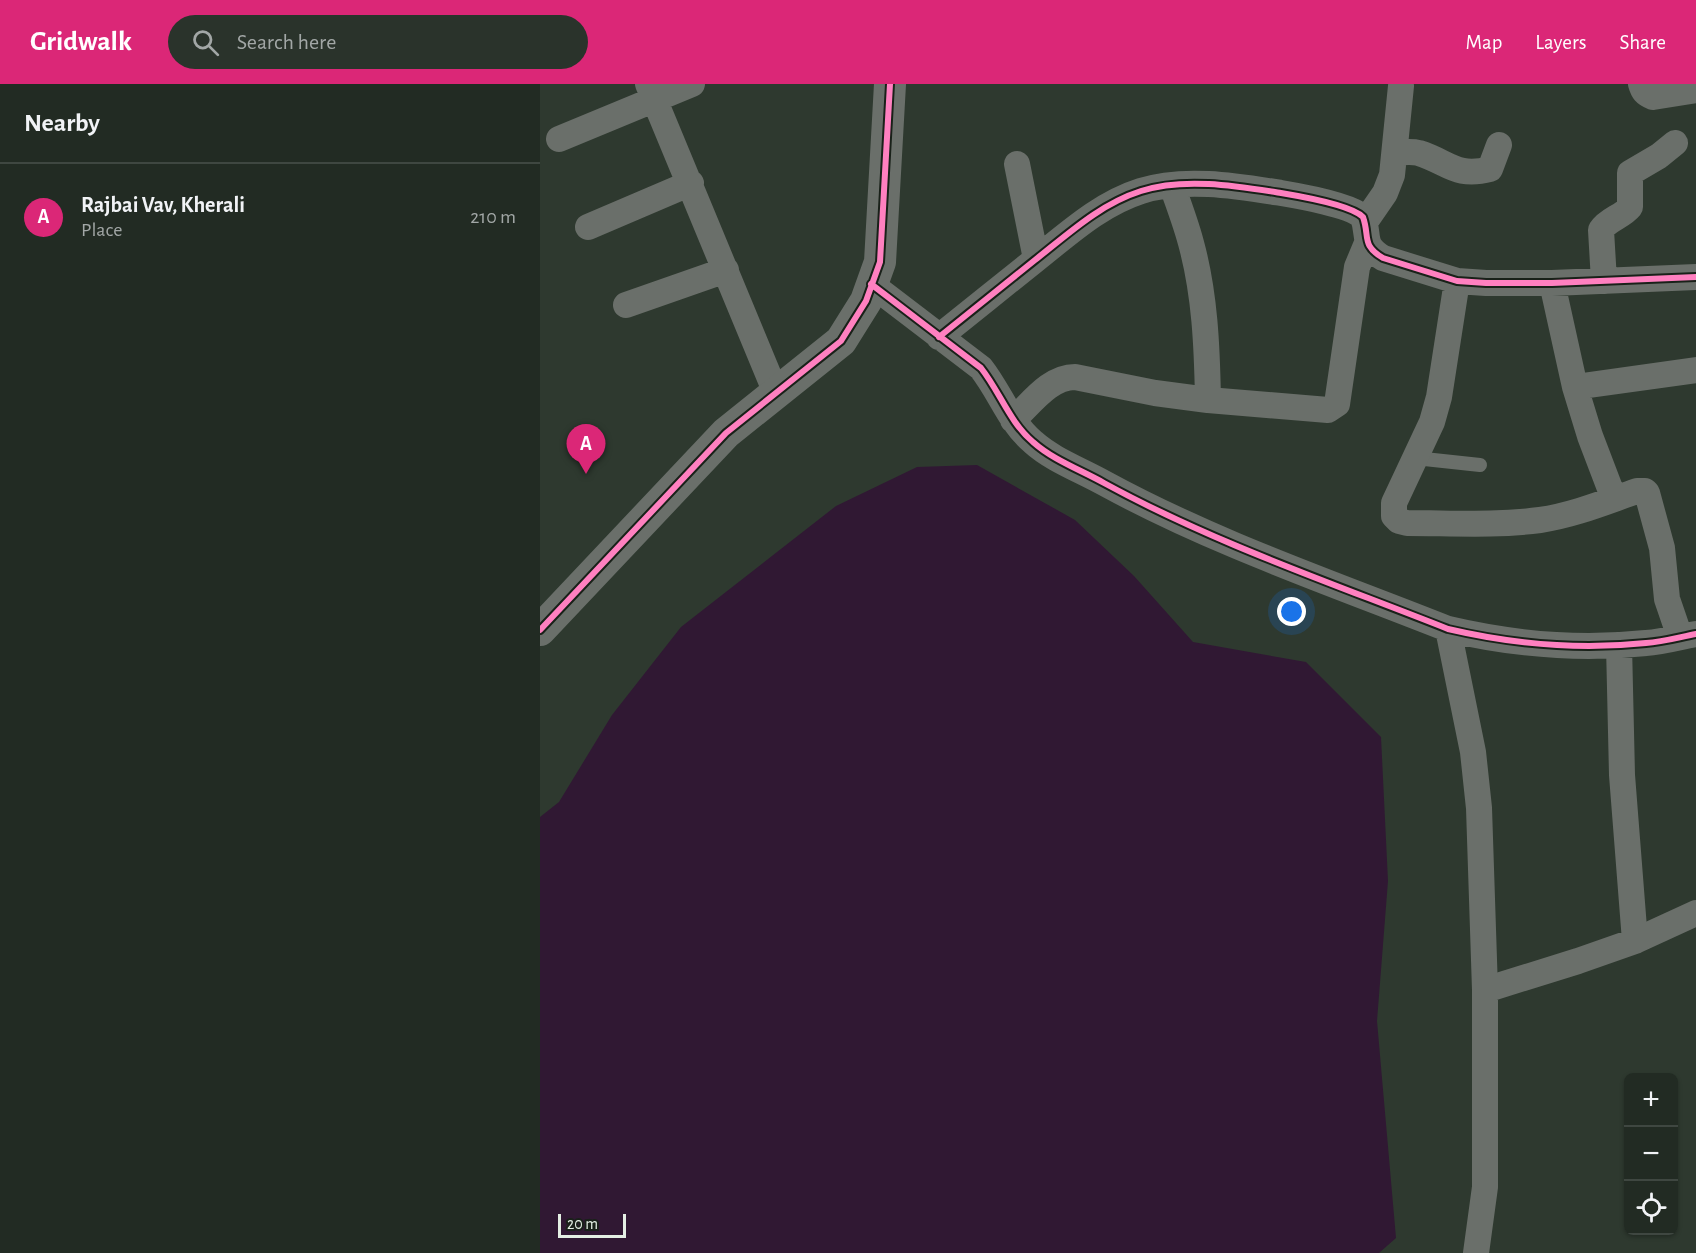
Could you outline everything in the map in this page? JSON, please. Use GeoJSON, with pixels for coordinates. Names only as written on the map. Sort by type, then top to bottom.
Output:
{"type":"FeatureCollection","features":[{"type":"Feature","properties":{"kind":"street"},"geometry":{"type":"LineString","coordinates":[[559,139],[651,91],[692,84]]}},
{"type":"Feature","properties":{"kind":"street"},"geometry":{"type":"LineString","coordinates":[[540,630],[726,433],[841,341],[866,301],[880,262],[890,84]]}},
{"type":"Feature","properties":{"kind":"street"},"geometry":{"type":"LineString","coordinates":[[1641,84],[1642,90],[1653,97],[1696,90]]}},
{"type":"Feature","properties":{"kind":"street"},"geometry":{"type":"LineString","coordinates":[[1013,420],[1055,381],[1064,377],[1208,400],[1328,410],[1335,406],[1357,267],[1366,232],[1392,175],[1401,86]]}},
{"type":"Feature","properties":{"kind":"street"},"geometry":{"type":"LineString","coordinates":[[651,91],[776,393]]}},
{"type":"Feature","properties":{"kind":"street"},"geometry":{"type":"LineString","coordinates":[[1604,281],[1601,230],[1605,224],[1628,211],[1630,173],[1659,156],[1675,143]]}},
{"type":"Feature","properties":{"kind":"street"},"geometry":{"type":"LineString","coordinates":[[1395,153],[1420,153],[1448,167],[1467,172],[1491,169],[1499,145]]}},
{"type":"Feature","properties":{"kind":"street"},"geometry":{"type":"LineString","coordinates":[[1017,165],[1036,259]]}},
{"type":"Feature","properties":{"kind":"street"},"geometry":{"type":"LineString","coordinates":[[588,227],[691,183]]}},
{"type":"Feature","properties":{"kind":"street"},"geometry":{"type":"LineString","coordinates":[[939,336],[1077,225],[1112,204],[1142,191],[1172,186],[1233,186],[1302,197],[1359,212],[1372,252],[1383,258],[1457,281],[1551,283],[1696,277]]}},
{"type":"Feature","properties":{"kind":"street"},"geometry":{"type":"LineString","coordinates":[[1172,186],[1187,228],[1198,277],[1206,331],[1208,400]]}},
{"type":"Feature","properties":{"kind":"street"},"geometry":{"type":"LineString","coordinates":[[626,305],[726,270]]}},
{"type":"Feature","properties":{"kind":"street"},"geometry":{"type":"LineString","coordinates":[[871,285],[981,368],[1013,420],[1033,443],[1137,501],[1210,536],[1448,629],[1486,638],[1540,644],[1619,645],[1647,643],[1688,635],[1667,599],[1662,548],[1647,493],[1641,490],[1580,511],[1542,520],[1500,524],[1407,523],[1399,521],[1394,516],[1393,510],[1432,422],[1439,398],[1457,281]]}},
{"type":"Feature","properties":{"kind":"street"},"geometry":{"type":"LineString","coordinates":[[1551,283],[1575,387],[1590,436],[1614,499]]}},
{"type":"Feature","properties":{"kind":"street"},"geometry":{"type":"LineString","coordinates":[[1575,387],[1696,370]]}},
{"type":"Feature","properties":{"kind":"street"},"geometry":{"type":"LineString","coordinates":[[1448,629],[1473,752],[1479,808],[1485,990],[1485,1187],[1476,1253]]}},
{"type":"Feature","properties":{"kind":"street"},"geometry":{"type":"LineString","coordinates":[[1619,645],[1622,775],[1635,941]]}},
{"type":"Feature","properties":{"kind":"street"},"geometry":{"type":"LineString","coordinates":[[1485,990],[1578,962],[1635,941],[1696,913]]}},
{"type":"Feature","properties":{"kind":"lane"},"geometry":{"type":"LineString","coordinates":[[1415,458],[1480,465]]}},
{"type":"Feature","properties":{"kind":"shaded area"},"geometry":{"type":"Polygon","coordinates":[[[977,465],[1075,520],[1134,576],[1193,642],[1306,662],[1381,737],[1388,881],[1377,1021],[1396,1238],[1379,1253],[540,1253],[540,817],[559,802],[612,715],[681,627],[836,506],[917,467],[977,465]]]}},
{"type":"Feature","properties":{"kind":"cycle path"},"geometry":{"type":"LineString","coordinates":[[540,630],[726,433],[841,341],[866,301],[880,262],[890,84]]}},
{"type":"Feature","properties":{"kind":"cycle path"},"geometry":{"type":"LineString","coordinates":[[939,337],[1072,230],[1098,212],[1141,191],[1175,184],[1211,184],[1247,188],[1337,205],[1363,217],[1369,245],[1383,258],[1457,281],[1552,283],[1696,277]]}},
{"type":"Feature","properties":{"kind":"cycle path"},"geometry":{"type":"LineString","coordinates":[[871,284],[981,368],[1011,417],[1041,448],[1058,459],[1188,525],[1448,629],[1521,642],[1571,646],[1665,641],[1696,634]]}},
{"type":"Feature","properties":{"kind":"place","name":"Rajbai Vav, Kherali"},"geometry":{"type":"Point","coordinates":[586,474]}}]}
